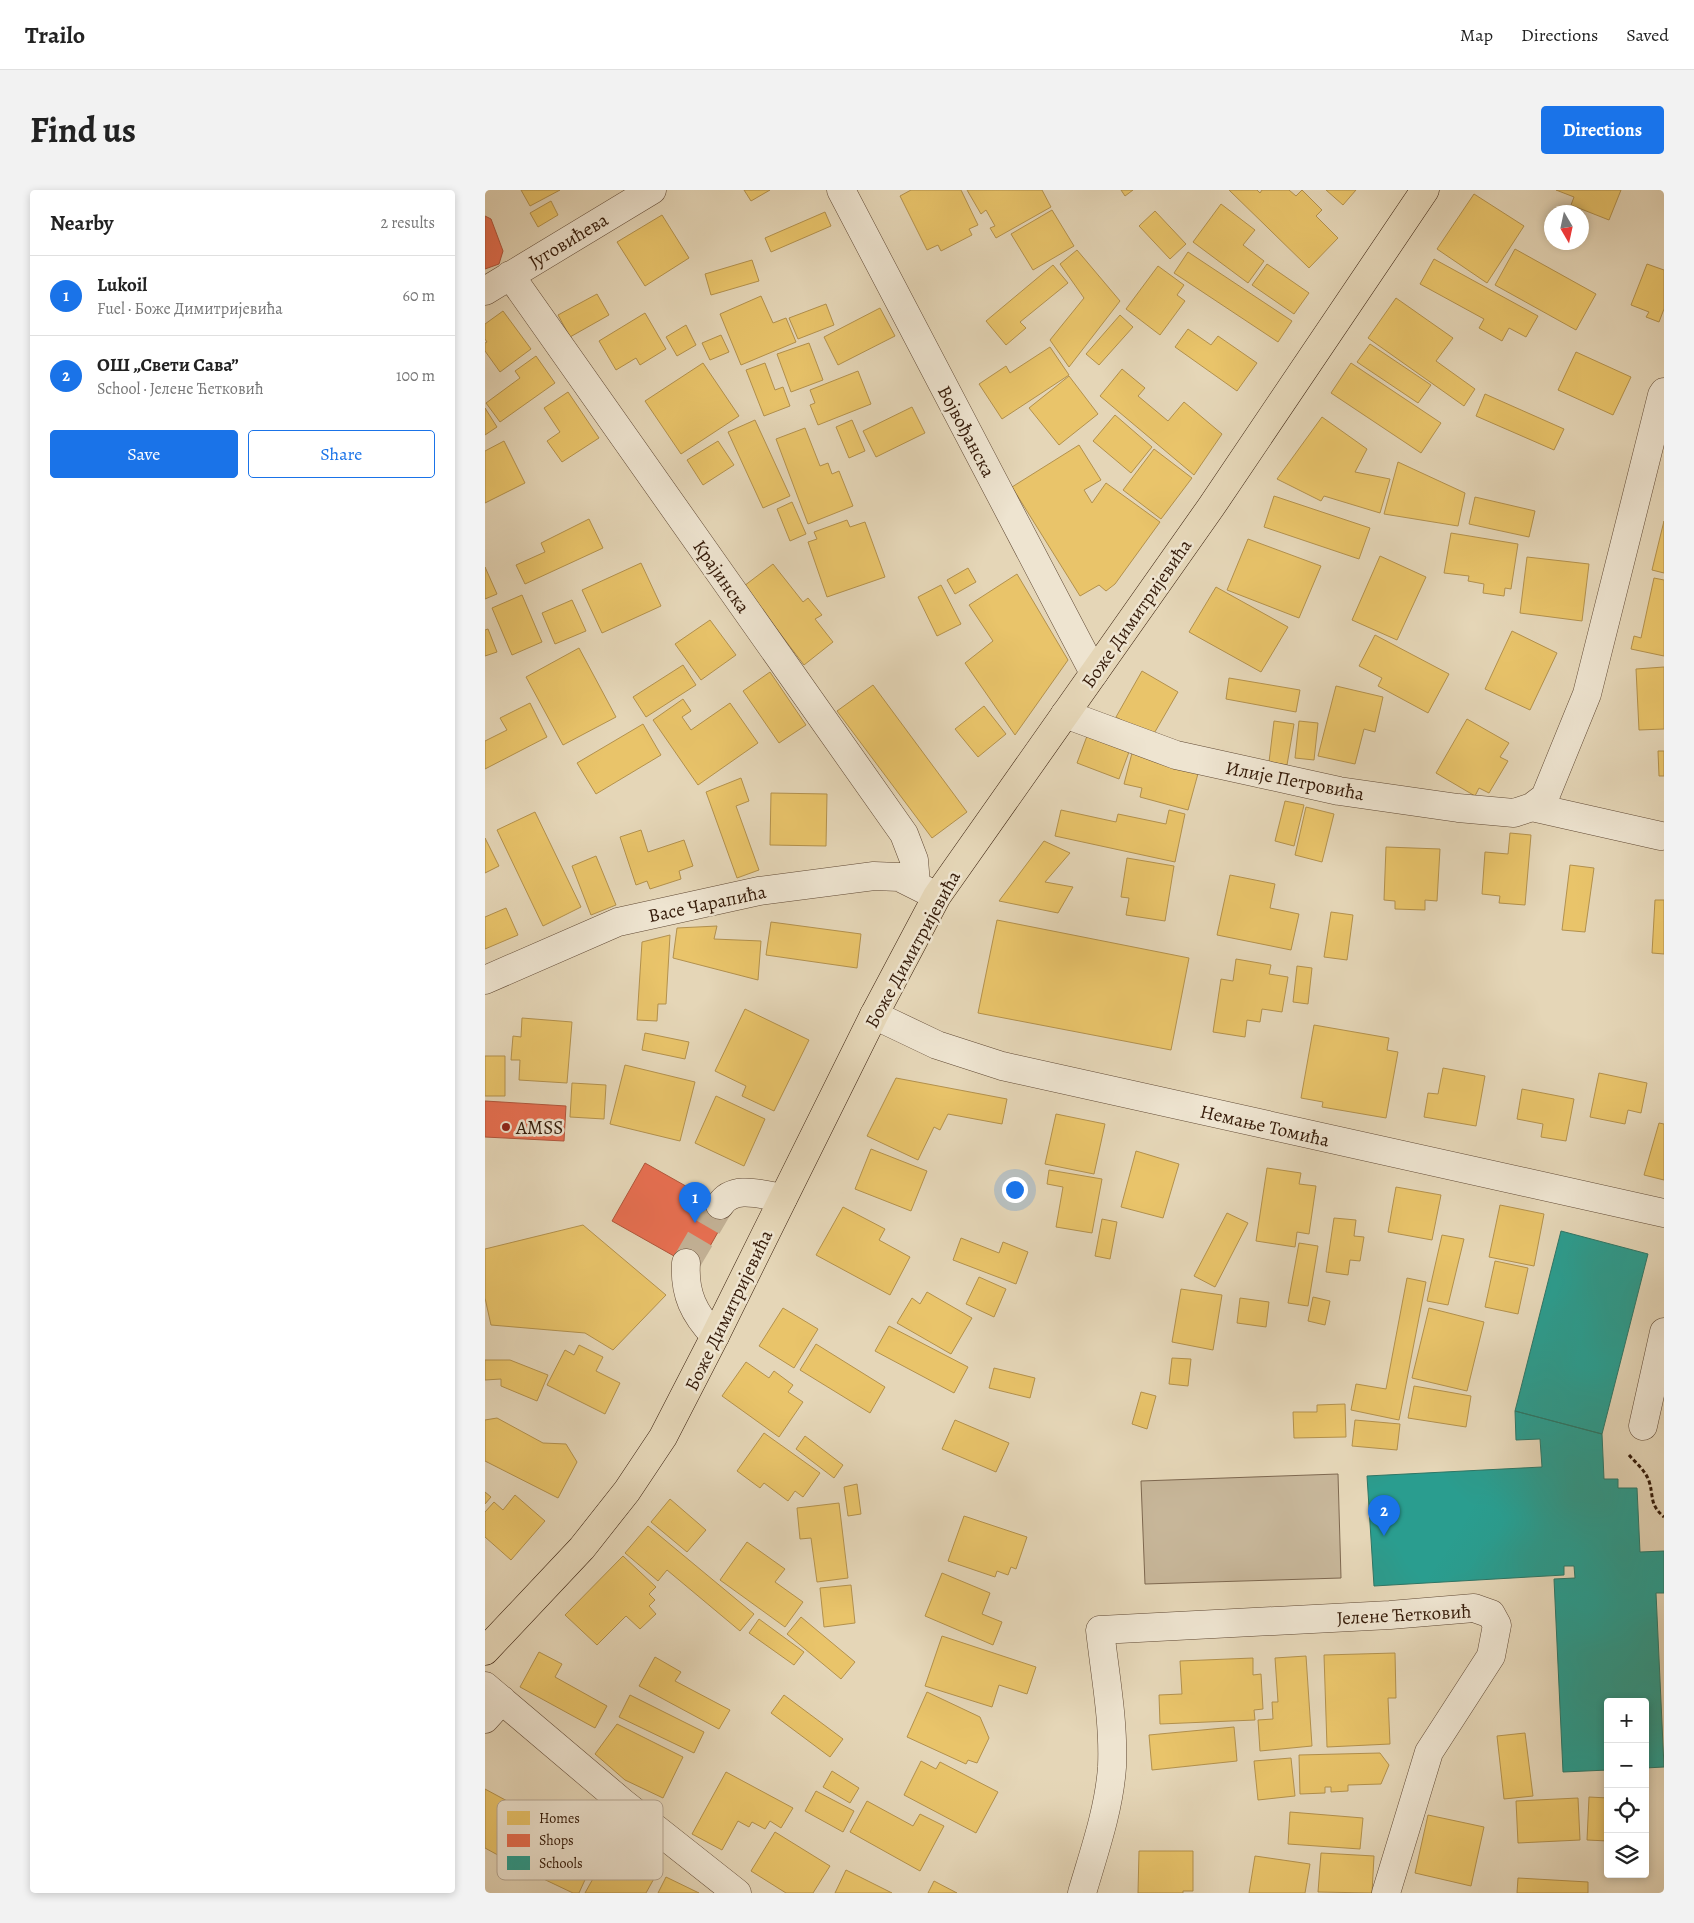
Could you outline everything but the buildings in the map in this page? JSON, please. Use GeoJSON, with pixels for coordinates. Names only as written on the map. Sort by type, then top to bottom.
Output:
{"type":"FeatureCollection","features":[{"type":"Feature","properties":{"kind":"main road","name":"Боже Димитријевића"},"geometry":{"type":"LineString","coordinates":[[485,1651],[582,1548],[627,1491],[663,1437],[874,1015],[927,890],[1065,714],[1211,507],[1425,190]]}},
{"type":"Feature","properties":{"kind":"street","name":"Југовићева"},"geometry":{"type":"LineString","coordinates":[[485,291],[652,190]]}},
{"type":"Feature","properties":{"kind":"street","name":"Војвођанска"},"geometry":{"type":"LineString","coordinates":[[841,190],[1094,673]]}},
{"type":"Feature","properties":{"kind":"street","name":"Крајинска"},"geometry":{"type":"LineString","coordinates":[[510,275],[903,834],[927,890]]}},
{"type":"Feature","properties":{"kind":"street"},"geometry":{"type":"LineString","coordinates":[[1532,807],[1545,797],[1587,694],[1661,396],[1664,392]]}},
{"type":"Feature","properties":{"kind":"street","name":"Илије Петровића"},"geometry":{"type":"LineString","coordinates":[[1065,714],[1176,756],[1339,791],[1459,808],[1514,813],[1532,807],[1661,836]]}},
{"type":"Feature","properties":{"kind":"street","name":"Васе Чарапића"},"geometry":{"type":"LineString","coordinates":[[485,980],[617,922],[759,891],[874,876],[899,877],[927,890]]}},
{"type":"Feature","properties":{"kind":"street","name":"Немање Томића"},"geometry":{"type":"LineString","coordinates":[[874,1015],[937,1045],[1002,1066],[1664,1214]]}},
{"type":"Feature","properties":{"kind":"street"},"geometry":{"type":"LineString","coordinates":[[720,1205],[727,1197],[743,1192],[783,1198]]}},
{"type":"Feature","properties":{"kind":"street"},"geometry":{"type":"LineString","coordinates":[[686,1263],[687,1287],[692,1305],[702,1322],[715,1336]]}},
{"type":"Feature","properties":{"kind":"street"},"geometry":{"type":"LineString","coordinates":[[1643,1426],[1664,1332]]}},
{"type":"Feature","properties":{"kind":"street","name":"Јелене Ћетковић"},"geometry":{"type":"LineString","coordinates":[[1082,1893],[1105,1816],[1111,1767],[1111,1727],[1100,1630],[1390,1615],[1474,1608],[1491,1614],[1497,1625],[1491,1656],[1429,1752],[1386,1893]]}},
{"type":"Feature","properties":{"kind":"street"},"geometry":{"type":"LineString","coordinates":[[491,1701],[619,1800]]}},
{"type":"Feature","properties":{"kind":"street"},"geometry":{"type":"LineString","coordinates":[[663,1834],[737,1893]]}},
{"type":"Feature","properties":{"kind":"path"},"geometry":{"type":"LineString","coordinates":[[1625,1451],[1644,1471],[1649,1482],[1655,1508],[1664,1517]]}},
{"type":"Feature","properties":{"kind":"shaded area"},"geometry":{"type":"Polygon","coordinates":[[[1338,1474],[1341,1578],[1145,1584],[1141,1481],[1338,1474]]]}},
{"type":"Feature","properties":{"kind":"tunnel"},"geometry":{"type":"LineString","coordinates":[[686,1263],[720,1205]]}},
{"type":"Feature","properties":{"kind":"place","name":"AMSS"},"geometry":{"type":"Point","coordinates":[506,1127]}},
{"type":"Feature","properties":{"kind":"place","name":"Lukoil"},"geometry":{"type":"Point","coordinates":[695,1223]}},
{"type":"Feature","properties":{"kind":"place","name":"ОШ „Свети Сава”"},"geometry":{"type":"Point","coordinates":[1384,1536]}}]}
